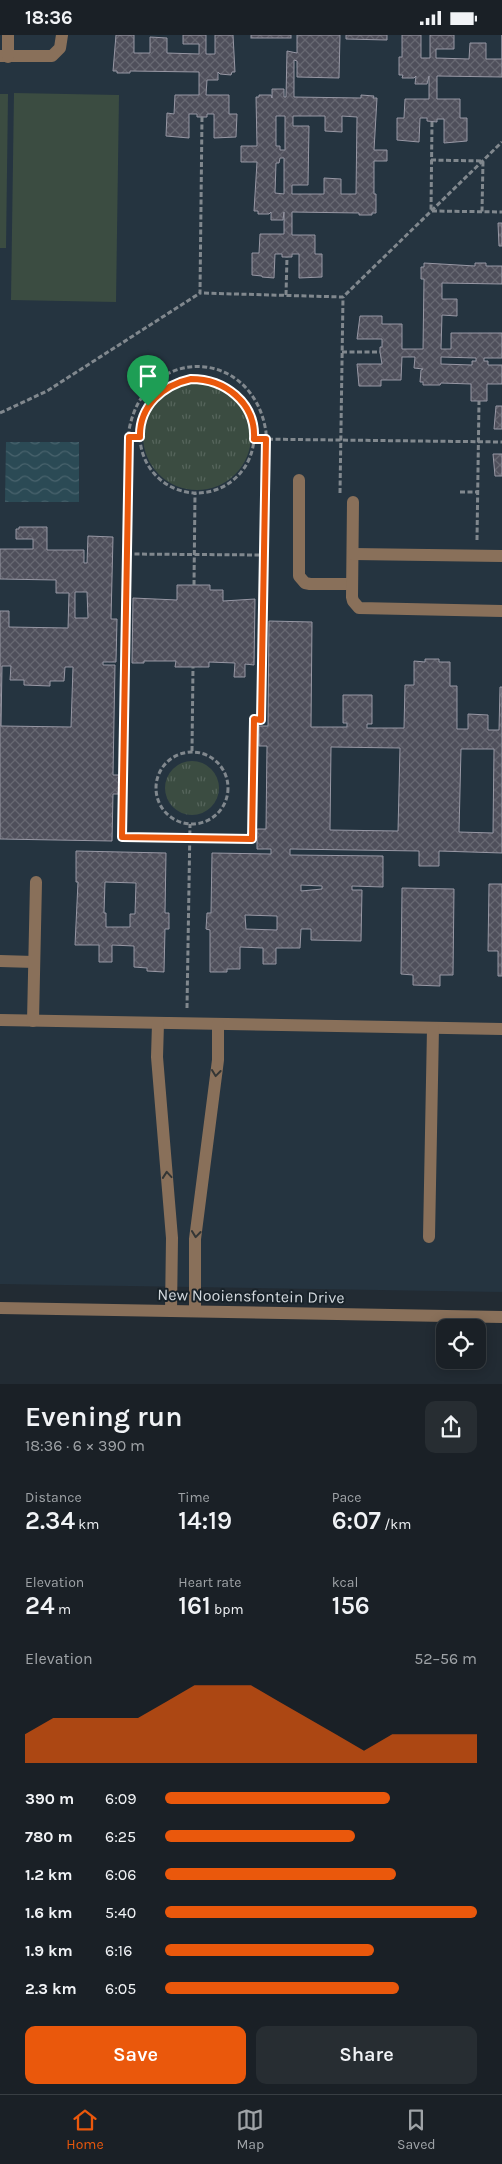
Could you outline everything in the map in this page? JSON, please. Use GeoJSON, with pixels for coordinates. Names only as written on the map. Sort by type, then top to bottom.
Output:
{"type":"FeatureCollection","features":[{"type":"Feature","properties":{"kind":"street"},"geometry":{"type":"LineString","coordinates":[[8,35],[4,56],[52,56],[60,48],[62,35]]}},
{"type":"Feature","properties":{"kind":"street"},"geometry":{"type":"LineString","coordinates":[[299,480],[299,576],[305,583],[310,584],[352,584]]}},
{"type":"Feature","properties":{"kind":"street"},"geometry":{"type":"LineString","coordinates":[[353,502],[352,584],[353,601],[359,607],[502,611]]}},
{"type":"Feature","properties":{"kind":"street"},"geometry":{"type":"LineString","coordinates":[[353,554],[502,556]]}},
{"type":"Feature","properties":{"kind":"street"},"geometry":{"type":"LineString","coordinates":[[33,1021],[36,882]]}},
{"type":"Feature","properties":{"kind":"street"},"geometry":{"type":"LineString","coordinates":[[0,961],[34,962]]}},
{"type":"Feature","properties":{"kind":"street"},"geometry":{"type":"LineString","coordinates":[[0,1020],[502,1029]]}},
{"type":"Feature","properties":{"kind":"street"},"geometry":{"type":"LineString","coordinates":[[158,1023],[157,1057],[172,1239],[171,1311]]}},
{"type":"Feature","properties":{"kind":"street"},"geometry":{"type":"LineString","coordinates":[[194,1311],[196,1239],[218,1060],[218,1024]]}},
{"type":"Feature","properties":{"kind":"street"},"geometry":{"type":"LineString","coordinates":[[428,1237],[433,1028]]}},
{"type":"Feature","properties":{"kind":"street","name":"New Nooiensfontein Drive"},"geometry":{"type":"LineString","coordinates":[[0,1308],[502,1317]]}},
{"type":"Feature","properties":{"kind":"path"},"geometry":{"type":"LineString","coordinates":[[200,293],[202,117]]}},
{"type":"Feature","properties":{"kind":"path"},"geometry":{"type":"LineString","coordinates":[[431,211],[432,121]]}},
{"type":"Feature","properties":{"kind":"path"},"geometry":{"type":"LineString","coordinates":[[340,497],[343,297],[502,142]]}},
{"type":"Feature","properties":{"kind":"path"},"geometry":{"type":"LineString","coordinates":[[431,160],[483,161]]}},
{"type":"Feature","properties":{"kind":"path"},"geometry":{"type":"LineString","coordinates":[[482,212],[483,161]]}},
{"type":"Feature","properties":{"kind":"path"},"geometry":{"type":"LineString","coordinates":[[431,211],[502,212]]}},
{"type":"Feature","properties":{"kind":"path"},"geometry":{"type":"LineString","coordinates":[[286,295],[287,257]]}},
{"type":"Feature","properties":{"kind":"path"},"geometry":{"type":"LineString","coordinates":[[0,413],[47,391],[200,293],[343,297]]}},
{"type":"Feature","properties":{"kind":"path"},"geometry":{"type":"LineString","coordinates":[[342,352],[380,352]]}},
{"type":"Feature","properties":{"kind":"path"},"geometry":{"type":"LineString","coordinates":[[252,839],[254,719],[261,720],[266,439],[264,419],[260,406],[244,385],[221,371],[195,367],[181,369],[168,374],[145,391],[132,416],[129,437],[122,837],[252,839],[257,839]]}},
{"type":"Feature","properties":{"kind":"path"},"geometry":{"type":"LineString","coordinates":[[191,379],[205,379],[229,389],[239,398],[247,408],[252,421],[254,439],[248,460],[242,471],[232,481],[215,490],[196,493],[170,487],[159,479],[150,469],[144,457],[140,437],[142,418],[156,396],[166,387],[191,379]]}},
{"type":"Feature","properties":{"kind":"path"},"geometry":{"type":"LineString","coordinates":[[477,555],[479,401]]}},
{"type":"Feature","properties":{"kind":"path"},"geometry":{"type":"LineString","coordinates":[[129,437],[140,437]]}},
{"type":"Feature","properties":{"kind":"path"},"geometry":{"type":"LineString","coordinates":[[254,439],[502,442]]}},
{"type":"Feature","properties":{"kind":"path"},"geometry":{"type":"LineString","coordinates":[[460,492],[478,492]]}},
{"type":"Feature","properties":{"kind":"path"},"geometry":{"type":"LineString","coordinates":[[194,585],[196,493]]}},
{"type":"Feature","properties":{"kind":"path"},"geometry":{"type":"LineString","coordinates":[[127,553],[264,555]]}},
{"type":"Feature","properties":{"kind":"path"},"geometry":{"type":"LineString","coordinates":[[192,751],[193,667]]}},
{"type":"Feature","properties":{"kind":"path"},"geometry":{"type":"LineString","coordinates":[[192,751],[202,752],[212,757],[219,764],[225,773],[228,793],[225,804],[211,819],[190,824],[171,818],[164,811],[155,792],[159,772],[164,763],[172,757],[192,751]]}},
{"type":"Feature","properties":{"kind":"path"},"geometry":{"type":"LineString","coordinates":[[187,1024],[190,824]]}},
{"type":"Feature","properties":{"kind":"shaded area"},"geometry":{"type":"Polygon","coordinates":[[[0,35],[502,35],[502,1292],[0,1284],[0,35]]]}},
{"type":"Feature","properties":{"kind":"green space"},"geometry":{"type":"Polygon","coordinates":[[[14,93],[119,95],[116,302],[11,300],[14,93]]]}},
{"type":"Feature","properties":{"kind":"green space"},"geometry":{"type":"Polygon","coordinates":[[[0,94],[8,94],[6,248],[0,248],[0,94]]]}},
{"type":"Feature","properties":{"kind":"green space"},"geometry":{"type":"Polygon","coordinates":[[[197,382],[218,386],[235,398],[247,415],[251,436],[247,457],[235,474],[218,486],[197,490],[176,486],[159,474],[147,457],[143,436],[147,415],[159,398],[176,386],[197,382]]]}},
{"type":"Feature","properties":{"kind":"green space"},"geometry":{"type":"Polygon","coordinates":[[[187,761],[197,761],[207,765],[215,773],[219,788],[215,803],[207,811],[197,815],[187,815],[177,811],[169,803],[165,793],[165,783],[169,773],[177,765],[187,761]]]}},
{"type":"Feature","properties":{"kind":"water"},"geometry":{"type":"Polygon","coordinates":[[[6,442],[79,442],[79,502],[5,502],[6,442]]]}},
{"type":"Feature","properties":{"kind":"building"},"geometry":{"type":"Polygon","coordinates":[[[116,35],[134,35],[134,53],[150,53],[150,37],[167,38],[167,53],[199,54],[199,44],[183,44],[183,35],[206,35],[206,54],[215,54],[215,35],[233,35],[235,72],[232,72],[231,75],[218,72],[218,80],[207,80],[206,95],[229,95],[229,114],[237,114],[236,137],[214,138],[214,114],[207,114],[207,117],[197,117],[197,114],[189,114],[189,138],[166,136],[167,113],[174,114],[175,95],[199,95],[199,72],[130,71],[130,73],[117,73],[117,71],[113,71],[116,35]]]}},
{"type":"Feature","properties":{"kind":"building"},"geometry":{"type":"Polygon","coordinates":[[[251,35],[291,35],[291,38],[251,38],[251,35]]]}},
{"type":"Feature","properties":{"kind":"building"},"geometry":{"type":"Polygon","coordinates":[[[297,35],[340,35],[339,78],[297,77],[297,61],[294,60],[294,97],[361,98],[361,95],[377,98],[374,150],[387,150],[387,161],[374,161],[376,213],[372,213],[372,215],[359,215],[359,213],[292,212],[292,235],[315,235],[315,254],[322,254],[322,277],[299,278],[299,254],[292,254],[292,257],[282,257],[282,254],[275,254],[274,278],[262,277],[252,275],[252,253],[259,253],[260,234],[284,234],[284,212],[283,220],[271,220],[271,212],[269,214],[258,214],[258,211],[254,211],[257,162],[241,162],[241,146],[257,146],[256,97],[259,97],[259,95],[271,95],[272,98],[272,89],[284,89],[284,97],[286,97],[287,51],[297,53],[297,35]],[[276,116],[276,146],[280,146],[280,150],[285,150],[285,116],[276,116]],[[293,116],[293,126],[309,126],[308,185],[292,185],[292,194],[324,194],[324,178],[341,179],[341,194],[356,194],[357,117],[342,116],[342,132],[325,131],[325,116],[293,116]],[[280,158],[279,163],[276,163],[275,193],[284,194],[284,158],[280,158]]]}},
{"type":"Feature","properties":{"kind":"building"},"geometry":{"type":"Polygon","coordinates":[[[346,35],[387,35],[387,40],[346,39],[346,35]]]}},
{"type":"Feature","properties":{"kind":"building"},"geometry":{"type":"Polygon","coordinates":[[[402,35],[421,35],[421,58],[430,58],[430,35],[454,35],[454,49],[436,49],[436,58],[469,59],[470,43],[486,43],[486,59],[502,59],[502,77],[437,76],[437,99],[460,99],[460,118],[467,118],[467,141],[444,143],[444,119],[437,119],[437,122],[427,121],[427,118],[420,118],[419,142],[397,140],[397,118],[404,118],[405,99],[429,99],[429,76],[427,84],[415,84],[416,76],[414,78],[402,78],[403,75],[399,75],[399,57],[402,57],[402,35]]]}},
{"type":"Feature","properties":{"kind":"building"},"geometry":{"type":"Polygon","coordinates":[[[498,223],[502,223],[502,246],[499,246],[498,223]]]}},
{"type":"Feature","properties":{"kind":"building"},"geometry":{"type":"Polygon","coordinates":[[[424,263],[475,266],[475,263],[486,263],[486,266],[502,266],[502,284],[442,283],[442,299],[457,299],[457,316],[442,315],[441,349],[451,349],[451,333],[502,333],[502,358],[484,358],[484,361],[488,361],[488,365],[502,365],[502,384],[487,384],[487,401],[471,401],[471,384],[441,383],[440,385],[423,385],[423,382],[420,382],[421,370],[423,369],[414,368],[415,357],[402,357],[401,380],[381,380],[381,386],[359,386],[357,364],[382,364],[380,347],[382,347],[382,339],[357,339],[360,316],[382,316],[382,324],[402,324],[402,349],[423,349],[424,279],[421,279],[421,267],[424,267],[424,263]],[[441,357],[441,364],[472,365],[472,361],[476,361],[476,358],[441,357]]]}},
{"type":"Feature","properties":{"kind":"building"},"geometry":{"type":"Polygon","coordinates":[[[496,406],[502,406],[502,429],[494,429],[496,406]]]}},
{"type":"Feature","properties":{"kind":"building"},"geometry":{"type":"Polygon","coordinates":[[[493,454],[502,454],[502,476],[495,476],[493,454]]]}},
{"type":"Feature","properties":{"kind":"building"},"geometry":{"type":"Polygon","coordinates":[[[19,527],[47,527],[47,550],[84,550],[84,563],[87,563],[88,536],[113,537],[111,619],[117,619],[116,662],[103,662],[103,665],[115,665],[113,775],[120,775],[120,794],[113,794],[112,841],[0,839],[0,611],[9,611],[9,627],[68,628],[69,593],[56,593],[56,580],[0,579],[0,549],[33,549],[33,539],[16,539],[16,529],[19,529],[19,527]],[[75,592],[75,618],[88,618],[87,592],[75,592]],[[2,666],[1,726],[71,727],[73,667],[65,667],[64,681],[50,681],[50,686],[24,685],[24,680],[10,680],[11,666],[2,666]]]}},
{"type":"Feature","properties":{"kind":"building"},"geometry":{"type":"Polygon","coordinates":[[[177,585],[210,585],[210,590],[223,590],[223,601],[255,599],[254,665],[245,664],[245,677],[234,677],[235,663],[209,662],[209,667],[175,667],[176,661],[132,663],[133,598],[177,600],[177,585]]]}},
{"type":"Feature","properties":{"kind":"building"},"geometry":{"type":"Polygon","coordinates":[[[269,621],[312,622],[311,727],[347,727],[347,723],[343,723],[343,695],[372,695],[372,724],[367,724],[367,728],[404,728],[405,685],[414,685],[414,661],[425,662],[425,659],[439,659],[439,662],[450,662],[450,686],[457,686],[457,729],[468,729],[468,714],[488,715],[488,730],[499,730],[500,687],[502,687],[502,853],[439,851],[439,866],[419,866],[419,851],[290,849],[290,855],[383,856],[383,887],[352,886],[352,890],[362,890],[361,941],[311,940],[311,929],[301,929],[300,948],[276,948],[276,964],[263,964],[263,948],[240,947],[240,969],[227,969],[227,972],[210,972],[210,930],[206,929],[207,913],[211,913],[212,853],[271,854],[271,849],[257,849],[257,829],[266,829],[267,746],[259,746],[259,726],[268,726],[269,621]],[[331,747],[330,830],[398,831],[400,748],[331,747]],[[461,749],[459,832],[493,833],[494,749],[461,749]],[[301,885],[301,891],[322,889],[322,886],[301,885]],[[245,915],[246,929],[277,930],[277,916],[245,915]]]}},
{"type":"Feature","properties":{"kind":"building"},"geometry":{"type":"Polygon","coordinates":[[[76,851],[166,853],[165,913],[169,913],[169,929],[165,929],[164,972],[147,971],[147,968],[134,967],[134,946],[112,945],[112,962],[99,962],[99,945],[75,945],[78,882],[76,882],[76,851]],[[105,882],[104,913],[106,913],[106,927],[130,927],[130,914],[135,914],[136,883],[105,882]]]}},
{"type":"Feature","properties":{"kind":"building"},"geometry":{"type":"Polygon","coordinates":[[[489,884],[502,884],[502,976],[498,976],[498,951],[488,951],[489,884]]]}},
{"type":"Feature","properties":{"kind":"building"},"geometry":{"type":"Polygon","coordinates":[[[402,888],[454,889],[453,975],[440,975],[440,986],[413,985],[413,975],[401,974],[402,888]]]}},
{"type":"Feature","properties":{"kind":"route"},"geometry":{"type":"LineString","coordinates":[[191,379],[205,379],[229,389],[239,398],[247,408],[252,421],[254,439],[266,439],[261,720],[254,719],[252,839],[122,837],[129,437],[140,437],[142,418],[148,406],[166,387],[191,379]]}}]}
